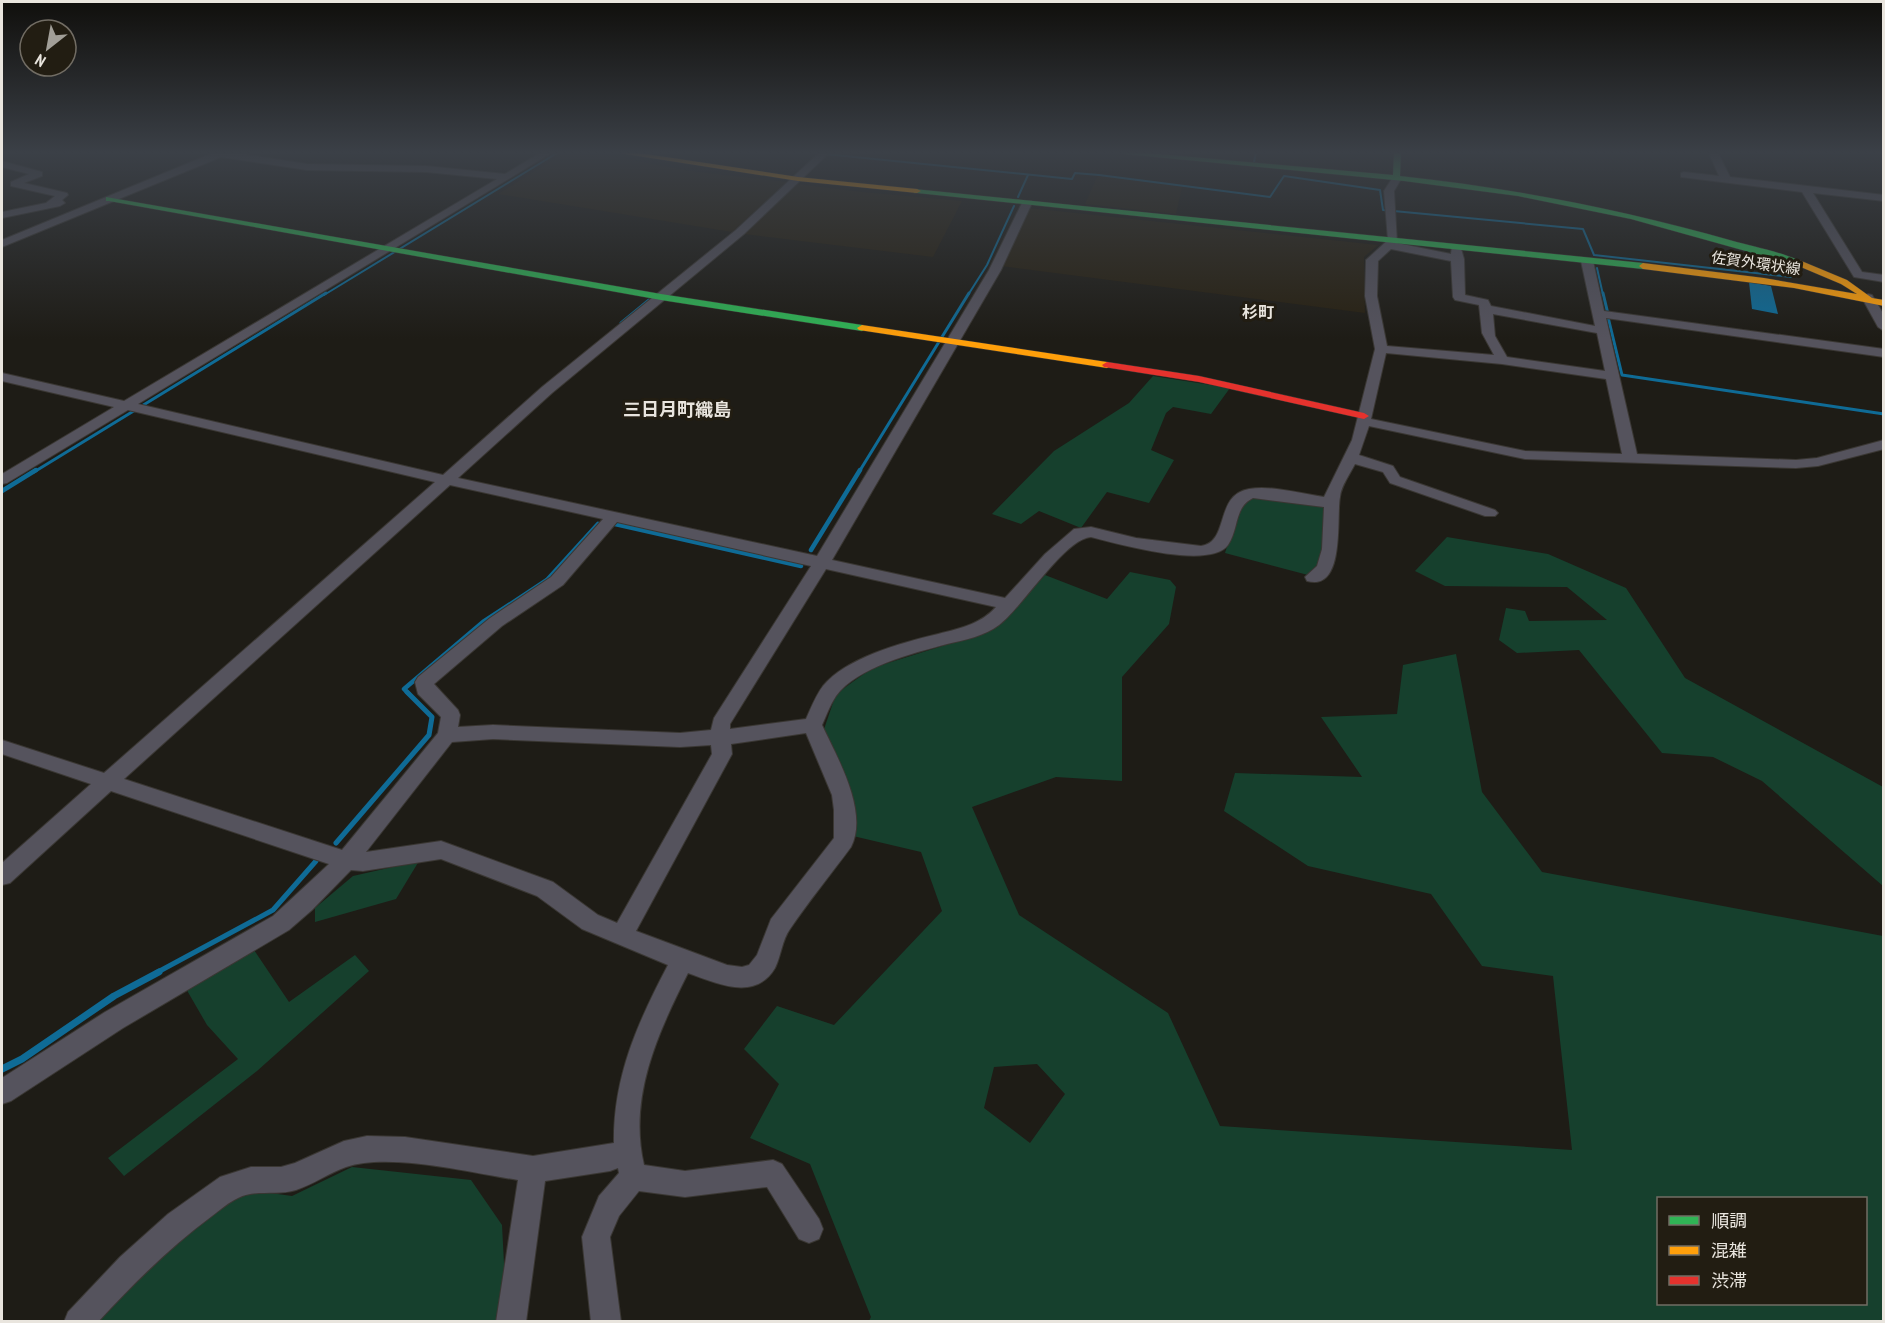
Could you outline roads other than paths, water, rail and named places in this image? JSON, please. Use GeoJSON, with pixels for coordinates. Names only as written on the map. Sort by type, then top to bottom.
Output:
{"type":"FeatureCollection","features":[{"type":"Feature","properties":{"kind":"street"},"geometry":{"type":"LineString","coordinates":[[2,244],[72,215]]}},
{"type":"Feature","properties":{"kind":"street"},"geometry":{"type":"LineString","coordinates":[[180,215],[661,297],[1198,379],[1515,453],[1631,460],[1796,464],[1835,458],[1884,444]]}},
{"type":"Feature","properties":{"kind":"street"},"geometry":{"type":"LineString","coordinates":[[2,480],[444,215]]}},
{"type":"Feature","properties":{"kind":"street"},"geometry":{"type":"LineString","coordinates":[[2,876],[547,390],[759,215]]}},
{"type":"Feature","properties":{"kind":"street"},"geometry":{"type":"LineString","coordinates":[[622,935],[722,754],[721,723],[822,562],[995,270],[1021,215]]}},
{"type":"Feature","properties":{"kind":"street","name":"佐賀外環状線"},"geometry":{"type":"LineString","coordinates":[[1137,215],[1392,242],[1457,253],[1587,261],[1758,278],[1884,303]]}},
{"type":"Feature","properties":{"kind":"street"},"geometry":{"type":"LineString","coordinates":[[1313,578],[1324,569],[1330,549],[1331,503],[1359,440],[1381,349],[1371,296],[1372,260],[1392,242],[1390,215]]}},
{"type":"Feature","properties":{"kind":"street"},"geometry":{"type":"LineString","coordinates":[[1625,215],[1728,242],[1852,279],[1884,279]]}},
{"type":"Feature","properties":{"kind":"street"},"geometry":{"type":"LineString","coordinates":[[1819,215],[1852,279],[1868,298],[1884,327]]}},
{"type":"Feature","properties":{"kind":"street"},"geometry":{"type":"LineString","coordinates":[[1457,253],[1459,297],[1484,303],[1487,309],[1488,336],[1499,349],[1502,360]]}},
{"type":"Feature","properties":{"kind":"street"},"geometry":{"type":"LineString","coordinates":[[1587,261],[1631,460]]}},
{"type":"Feature","properties":{"kind":"street"},"geometry":{"type":"LineString","coordinates":[[1487,309],[1604,331]]}},
{"type":"Feature","properties":{"kind":"street"},"geometry":{"type":"LineString","coordinates":[[1600,314],[1884,353]]}},
{"type":"Feature","properties":{"kind":"street"},"geometry":{"type":"LineString","coordinates":[[1381,349],[1502,360],[1613,376]]}},
{"type":"Feature","properties":{"kind":"street"},"geometry":{"type":"LineString","coordinates":[[2,377],[447,480],[1008,604]]}},
{"type":"Feature","properties":{"kind":"street"},"geometry":{"type":"LineString","coordinates":[[1352,458],[1388,469],[1395,480],[1491,513]]}},
{"type":"Feature","properties":{"kind":"street"},"geometry":{"type":"LineString","coordinates":[[812,725],[830,691],[849,674],[903,649],[967,633],[993,621],[1051,558],[1080,533],[1091,532],[1136,543],[1201,551],[1215,549],[1222,542],[1235,504],[1240,498],[1250,493],[1331,503]]}},
{"type":"Feature","properties":{"kind":"street"},"geometry":{"type":"LineString","coordinates":[[2,1092],[114,1020],[281,923],[300,908],[345,860],[447,735],[451,715],[425,688],[424,682],[496,622],[557,581],[613,517]]}},
{"type":"Feature","properties":{"kind":"street"},"geometry":{"type":"LineString","coordinates":[[447,735],[493,732],[680,740],[812,725]]}},
{"type":"Feature","properties":{"kind":"street"},"geometry":{"type":"LineString","coordinates":[[2,747],[345,860],[363,862],[441,850],[545,889],[590,922],[682,960],[727,976],[742,978],[757,973],[766,961],[779,926],[844,841],[847,824],[846,806],[812,725]]}},
{"type":"Feature","properties":{"kind":"street"},"geometry":{"type":"LineString","coordinates":[[633,1177],[624,1122],[632,1071],[643,1039],[682,960]]}},
{"type":"Feature","properties":{"kind":"street"},"geometry":{"type":"LineString","coordinates":[[78,1322],[130,1267],[178,1224],[230,1187],[251,1180],[281,1180],[297,1176],[344,1154],[367,1149],[405,1150],[533,1169],[610,1158],[627,1150]]}},
{"type":"Feature","properties":{"kind":"street"},"geometry":{"type":"LineString","coordinates":[[511,1322],[533,1169]]}},
{"type":"Feature","properties":{"kind":"street"},"geometry":{"type":"LineString","coordinates":[[633,1177],[685,1184],[773,1173],[809,1229]]}},
{"type":"Feature","properties":{"kind":"street"},"geometry":{"type":"LineString","coordinates":[[606,1322],[596,1236],[609,1206],[633,1177]]}},
{"type":"Feature","properties":{"kind":"water"},"geometry":{"type":"Polygon","coordinates":[[[1749,282],[1771,286],[1778,314],[1752,309],[1749,282]]]}},
{"type":"Feature","properties":{"kind":"waterway"},"geometry":{"type":"LineString","coordinates":[[324,295],[456,215]]}},
{"type":"Feature","properties":{"kind":"waterway"},"geometry":{"type":"LineString","coordinates":[[968,295],[987,265],[1010,215]]}},
{"type":"Feature","properties":{"kind":"waterway"},"geometry":{"type":"LineString","coordinates":[[1433,215],[1583,229],[1594,255],[1791,277]]}},
{"type":"Feature","properties":{"kind":"waterway"},"geometry":{"type":"LineString","coordinates":[[1597,268],[1603,295]]}},
{"type":"Feature","properties":{"kind":"waterway"},"geometry":{"type":"LineString","coordinates":[[34,472],[326,293]]}},
{"type":"Feature","properties":{"kind":"waterway"},"geometry":{"type":"LineString","coordinates":[[859,472],[969,293]]}},
{"type":"Feature","properties":{"kind":"waterway"},"geometry":{"type":"LineString","coordinates":[[1603,293],[1608,314]]}},
{"type":"Feature","properties":{"kind":"waterway"},"geometry":{"type":"LineString","coordinates":[[621,323],[649,300]]}},
{"type":"Feature","properties":{"kind":"waterway"},"geometry":{"type":"LineString","coordinates":[[1608,317],[1622,375],[1884,414]]}},
{"type":"Feature","properties":{"kind":"waterway"},"geometry":{"type":"LineString","coordinates":[[2,491],[36,470]]}},
{"type":"Feature","properties":{"kind":"waterway"},"geometry":{"type":"LineString","coordinates":[[811,550],[860,470]]}},
{"type":"Feature","properties":{"kind":"waterway"},"geometry":{"type":"LineString","coordinates":[[336,843],[429,735],[432,717],[404,689],[483,622],[547,580],[598,524]]}},
{"type":"Feature","properties":{"kind":"waterway"},"geometry":{"type":"LineString","coordinates":[[615,524],[801,566]]}},
{"type":"Feature","properties":{"kind":"waterway"},"geometry":{"type":"LineString","coordinates":[[156,973],[273,910],[316,861]]}},
{"type":"Feature","properties":{"kind":"waterway"},"geometry":{"type":"LineString","coordinates":[[2,1069],[22,1059],[114,996],[159,972]]}},
{"type":"Feature","properties":{"kind":"district","name":"杉町"},"geometry":{"type":"Point","coordinates":[1258,312]}},
{"type":"Feature","properties":{"kind":"district","name":"三日月町織島"},"geometry":{"type":"Point","coordinates":[677,409]}}]}
